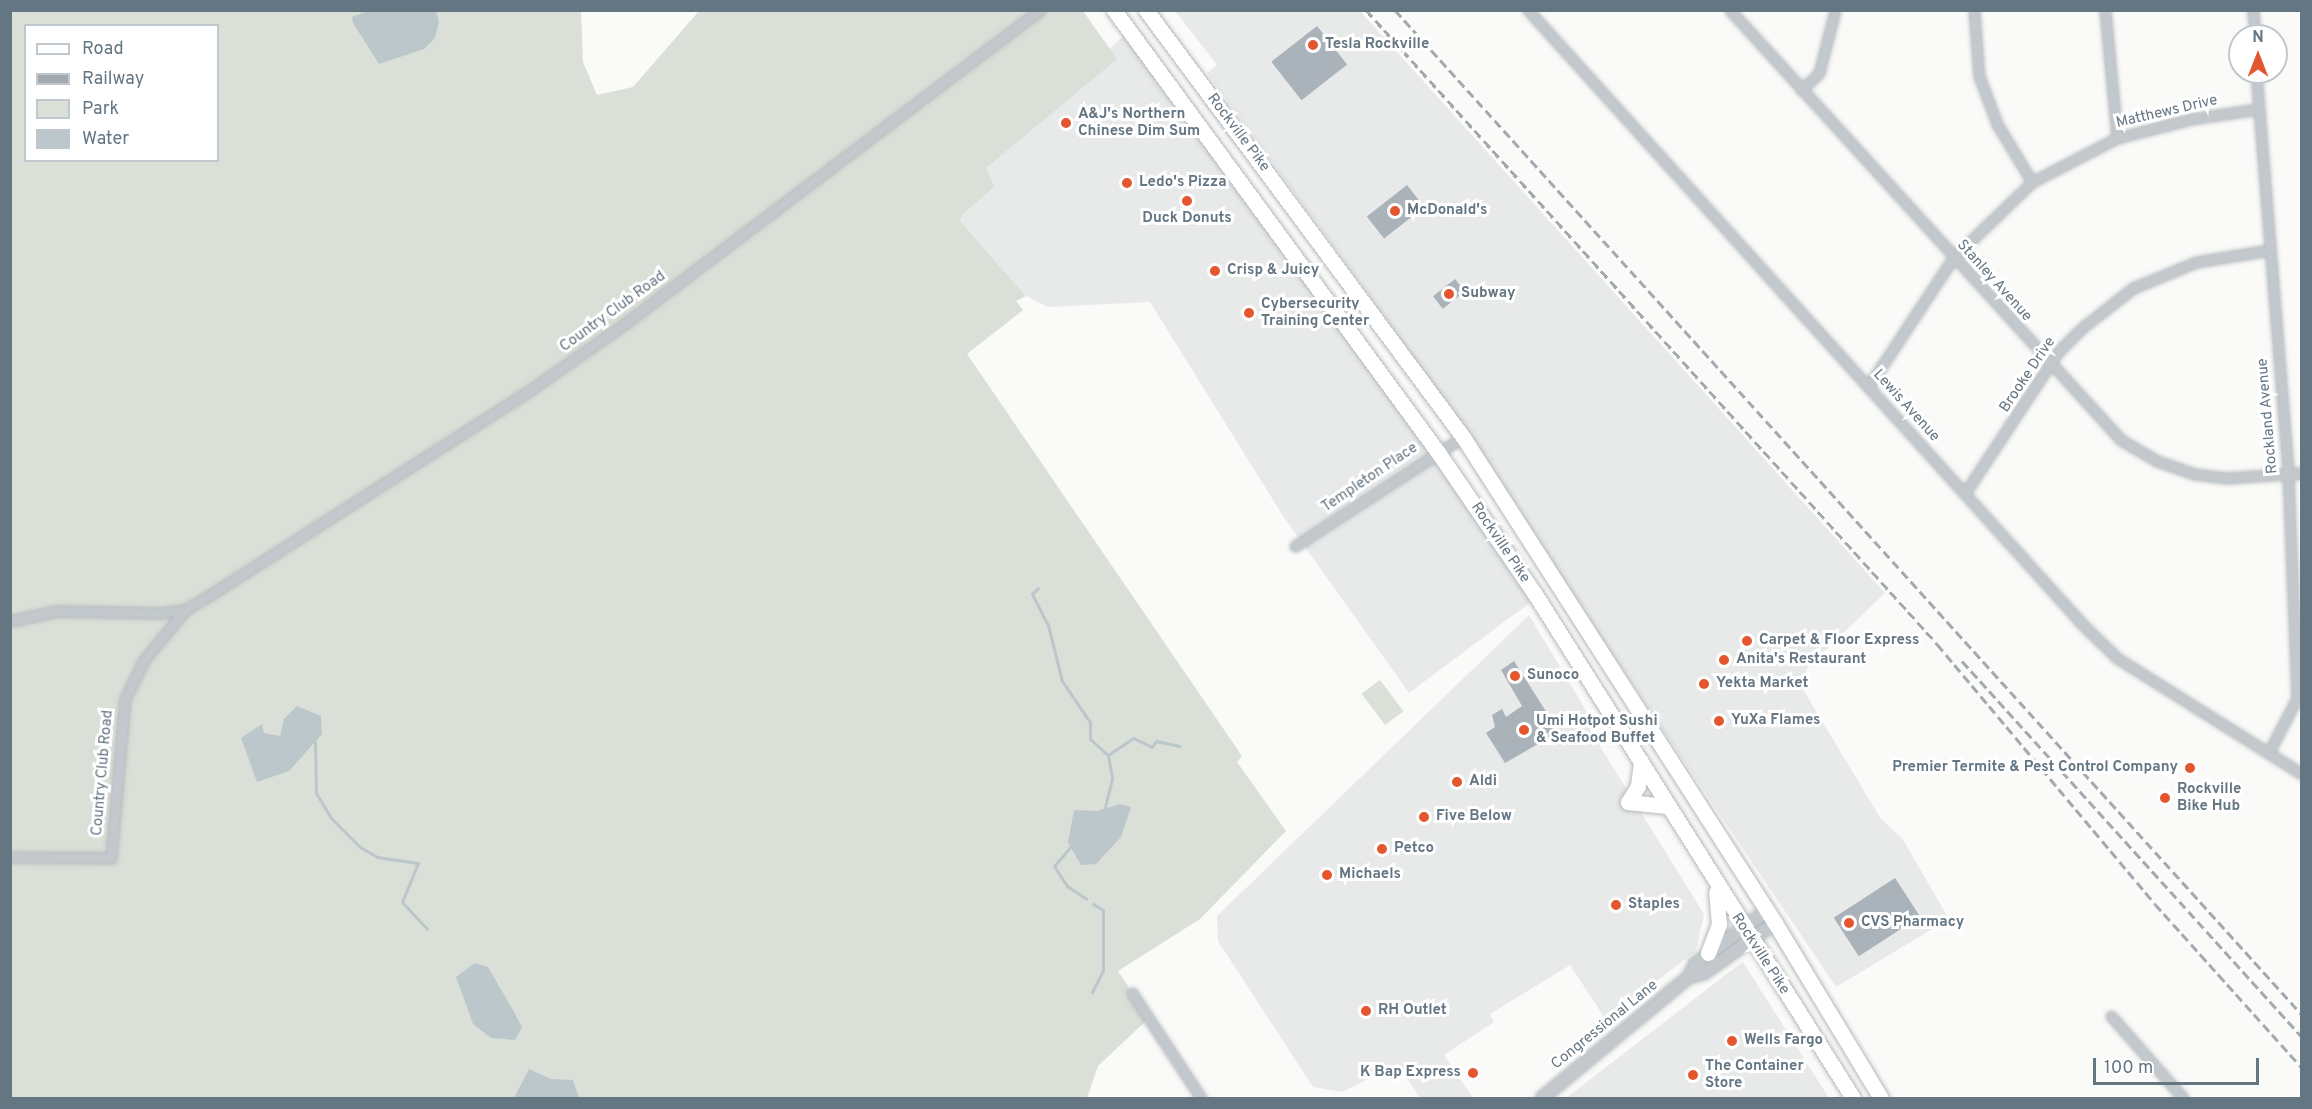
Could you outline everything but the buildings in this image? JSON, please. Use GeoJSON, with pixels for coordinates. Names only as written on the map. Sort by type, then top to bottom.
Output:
{"type":"FeatureCollection","features":[{"type":"Feature","properties":{"kind":"main road","name":"Rockville Pike"},"geometry":{"type":"LineString","coordinates":[[1114,10],[1437,451],[1641,761],[1747,934],[1853,1098]]}},
{"type":"Feature","properties":{"kind":"main road","name":"Rockville Pike"},"geometry":{"type":"LineString","coordinates":[[1146,10],[1463,437],[1771,917],[1881,1098]]}},
{"type":"Feature","properties":{"kind":"main road"},"geometry":{"type":"LineString","coordinates":[[1641,761],[1638,786],[1628,802],[1667,806]]}},
{"type":"Feature","properties":{"kind":"main road"},"geometry":{"type":"LineString","coordinates":[[1708,954],[1719,924],[1714,881]]}},
{"type":"Feature","properties":{"kind":"street","name":"Country Club Road"},"geometry":{"type":"LineString","coordinates":[[10,857],[111,858],[125,699],[144,660],[185,610],[556,372],[1040,10]]}},
{"type":"Feature","properties":{"kind":"street","name":"Lewis Avenue"},"geometry":{"type":"LineString","coordinates":[[1528,10],[1868,387],[2117,658],[2301,774]]}},
{"type":"Feature","properties":{"kind":"street","name":"Stanley Avenue"},"geometry":{"type":"LineString","coordinates":[[1730,10],[2050,365],[2121,440],[2157,461],[2225,478],[2301,473]]}},
{"type":"Feature","properties":{"kind":"street"},"geometry":{"type":"LineString","coordinates":[[1801,90],[1819,73],[1835,10]]}},
{"type":"Feature","properties":{"kind":"street"},"geometry":{"type":"LineString","coordinates":[[1974,10],[1979,76],[1997,124],[2032,182]]}},
{"type":"Feature","properties":{"kind":"street"},"geometry":{"type":"LineString","coordinates":[[2106,10],[2117,138]]}},
{"type":"Feature","properties":{"kind":"street","name":"Rockland Avenue"},"geometry":{"type":"LineString","coordinates":[[2257,84],[2288,474],[2299,649],[2297,698],[2269,752]]}},
{"type":"Feature","properties":{"kind":"street","name":"Matthews Drive"},"geometry":{"type":"LineString","coordinates":[[1868,387],[1953,258],[2032,182],[2117,138],[2191,119],[2258,109]]}},
{"type":"Feature","properties":{"kind":"street","name":"Brooke Drive"},"geometry":{"type":"LineString","coordinates":[[1965,493],[2050,365],[2082,328],[2133,288],[2196,262],[2270,250]]}},
{"type":"Feature","properties":{"kind":"street","name":"Templeton Place"},"geometry":{"type":"LineString","coordinates":[[1295,546],[1437,451],[1463,437]]}},
{"type":"Feature","properties":{"kind":"street","name":"Country Club Road"},"geometry":{"type":"LineString","coordinates":[[10,621],[57,610],[135,615],[185,610]]}},
{"type":"Feature","properties":{"kind":"street","name":"Congressional Lane"},"geometry":{"type":"LineString","coordinates":[[1689,976],[1704,973],[1747,934],[1771,917]]}},
{"type":"Feature","properties":{"kind":"street","name":"Congressional Lane"},"geometry":{"type":"LineString","coordinates":[[1542,1098],[1689,976],[1708,954],[1747,934]]}},
{"type":"Feature","properties":{"kind":"street"},"geometry":{"type":"LineString","coordinates":[[1132,993],[1200,1098]]}},
{"type":"Feature","properties":{"kind":"street"},"geometry":{"type":"LineString","coordinates":[[2111,1016],[2183,1098]]}},
{"type":"Feature","properties":{"kind":"shaded area"},"geometry":{"type":"Polygon","coordinates":[[[1175,11],[1360,11],[1885,593],[1809,666],[1799,683],[1881,819],[1902,838],[1949,919],[1836,987],[1388,321],[1207,73],[1217,65],[1175,11]]]}},
{"type":"Feature","properties":{"kind":"shaded area"},"geometry":{"type":"Polygon","coordinates":[[[1126,34],[1337,318],[1532,601],[1409,693],[1283,516],[1150,302],[1048,307],[1026,296],[944,203],[975,167],[1126,34]]]}},
{"type":"Feature","properties":{"kind":"shaded area"},"geometry":{"type":"Polygon","coordinates":[[[1529,615],[1585,709],[1601,748],[1704,914],[1696,951],[1606,1020],[1570,965],[1490,1014],[1494,1022],[1444,1055],[1473,1098],[1420,1098],[1398,1064],[1342,1092],[1313,1087],[1218,941],[1217,916],[1529,615]]]}},
{"type":"Feature","properties":{"kind":"shaded area"},"geometry":{"type":"Polygon","coordinates":[[[1743,962],[1829,1098],[1566,1098],[1741,963],[1743,962]]]}},
{"type":"Feature","properties":{"kind":"green space"},"geometry":{"type":"Polygon","coordinates":[[[10,11],[581,11],[583,62],[597,95],[633,87],[699,11],[1083,11],[1117,59],[986,168],[994,187],[962,215],[960,221],[1026,296],[1016,301],[1023,310],[967,354],[1242,756],[1237,762],[1286,831],[1200,919],[1118,971],[1149,1018],[1098,1066],[1087,1098],[11,1098],[10,11]]]}},
{"type":"Feature","properties":{"kind":"green space"},"geometry":{"type":"Polygon","coordinates":[[[1380,680],[1403,711],[1385,725],[1362,694],[1380,680]]]}},
{"type":"Feature","properties":{"kind":"water"},"geometry":{"type":"Polygon","coordinates":[[[368,11],[436,11],[439,22],[435,38],[424,49],[379,64],[353,23],[352,17],[368,11]]]}},
{"type":"Feature","properties":{"kind":"water"},"geometry":{"type":"Polygon","coordinates":[[[297,706],[321,716],[322,734],[289,771],[257,782],[241,738],[262,724],[264,733],[280,736],[284,719],[297,706]]]}},
{"type":"Feature","properties":{"kind":"water"},"geometry":{"type":"Polygon","coordinates":[[[1120,804],[1131,807],[1121,837],[1096,864],[1081,865],[1068,842],[1074,810],[1097,811],[1120,804]]]}},
{"type":"Feature","properties":{"kind":"water"},"geometry":{"type":"Polygon","coordinates":[[[475,963],[488,967],[522,1027],[515,1040],[491,1038],[473,1024],[456,977],[475,963]]]}},
{"type":"Feature","properties":{"kind":"water"},"geometry":{"type":"Polygon","coordinates":[[[529,1069],[551,1079],[573,1080],[579,1098],[514,1098],[529,1069]]]}},
{"type":"Feature","properties":{"kind":"waterway"},"geometry":{"type":"LineString","coordinates":[[1038,588],[1032,594],[1048,625],[1062,681],[1090,722],[1090,739],[1108,755]]}},
{"type":"Feature","properties":{"kind":"waterway"},"geometry":{"type":"LineString","coordinates":[[1104,811],[1112,778],[1108,755],[1133,738],[1152,747],[1156,741],[1179,746]]}},
{"type":"Feature","properties":{"kind":"waterway"},"geometry":{"type":"LineString","coordinates":[[315,742],[316,793],[331,818],[360,847],[377,857],[418,863],[402,902],[427,929]]}},
{"type":"Feature","properties":{"kind":"waterway"},"geometry":{"type":"LineString","coordinates":[[1071,846],[1054,866],[1067,886],[1086,899]]}},
{"type":"Feature","properties":{"kind":"waterway"},"geometry":{"type":"LineString","coordinates":[[1092,992],[1103,970],[1103,910],[1093,904]]}},
{"type":"Feature","properties":{"kind":"railway"},"geometry":{"type":"LineString","coordinates":[[1366,10],[1937,644],[2155,904],[2302,1068]]}},
{"type":"Feature","properties":{"kind":"railway"},"geometry":{"type":"LineString","coordinates":[[1395,10],[2302,1015]]}},
{"type":"Feature","properties":{"kind":"railway"},"geometry":{"type":"LineString","coordinates":[[1962,661],[2302,1037]]}},
{"type":"Feature","properties":{"kind":"place","name":"Tesla Rockville"},"geometry":{"type":"Point","coordinates":[1313,45]}},
{"type":"Feature","properties":{"kind":"place","name":"A&J's Northern Chinese Dim Sum"},"geometry":{"type":"Point","coordinates":[1066,123]}},
{"type":"Feature","properties":{"kind":"place","name":"Ledo's Pizza"},"geometry":{"type":"Point","coordinates":[1127,183]}},
{"type":"Feature","properties":{"kind":"place","name":"Duck Donuts"},"geometry":{"type":"Point","coordinates":[1187,201]}},
{"type":"Feature","properties":{"kind":"place","name":"McDonald's"},"geometry":{"type":"Point","coordinates":[1395,211]}},
{"type":"Feature","properties":{"kind":"place","name":"Crisp & Juicy"},"geometry":{"type":"Point","coordinates":[1215,271]}},
{"type":"Feature","properties":{"kind":"place","name":"Subway"},"geometry":{"type":"Point","coordinates":[1449,294]}},
{"type":"Feature","properties":{"kind":"place","name":"Cybersecurity Training Center"},"geometry":{"type":"Point","coordinates":[1249,313]}},
{"type":"Feature","properties":{"kind":"place","name":"Carpet & Floor Express"},"geometry":{"type":"Point","coordinates":[1747,641]}},
{"type":"Feature","properties":{"kind":"place","name":"Anita's Restaurant"},"geometry":{"type":"Point","coordinates":[1724,660]}},
{"type":"Feature","properties":{"kind":"place","name":"Sunoco"},"geometry":{"type":"Point","coordinates":[1515,676]}},
{"type":"Feature","properties":{"kind":"place","name":"Yekta Market"},"geometry":{"type":"Point","coordinates":[1704,684]}},
{"type":"Feature","properties":{"kind":"place","name":"YuXa Flames"},"geometry":{"type":"Point","coordinates":[1719,721]}},
{"type":"Feature","properties":{"kind":"place","name":"Umi Hotpot Sushi & Seafood Buffet"},"geometry":{"type":"Point","coordinates":[1524,730]}},
{"type":"Feature","properties":{"kind":"place","name":"Premier Termite & Pest Control Company"},"geometry":{"type":"Point","coordinates":[2190,768]}},
{"type":"Feature","properties":{"kind":"place","name":"Aldi"},"geometry":{"type":"Point","coordinates":[1457,782]}},
{"type":"Feature","properties":{"kind":"place","name":"Rockville Bike Hub"},"geometry":{"type":"Point","coordinates":[2165,798]}},
{"type":"Feature","properties":{"kind":"place","name":"Five Below"},"geometry":{"type":"Point","coordinates":[1424,817]}},
{"type":"Feature","properties":{"kind":"place","name":"Petco"},"geometry":{"type":"Point","coordinates":[1382,849]}},
{"type":"Feature","properties":{"kind":"place","name":"Michaels"},"geometry":{"type":"Point","coordinates":[1327,875]}},
{"type":"Feature","properties":{"kind":"place","name":"Staples"},"geometry":{"type":"Point","coordinates":[1616,905]}},
{"type":"Feature","properties":{"kind":"place","name":"CVS Pharmacy"},"geometry":{"type":"Point","coordinates":[1849,923]}},
{"type":"Feature","properties":{"kind":"place","name":"RH Outlet"},"geometry":{"type":"Point","coordinates":[1366,1011]}},
{"type":"Feature","properties":{"kind":"place","name":"Wells Fargo"},"geometry":{"type":"Point","coordinates":[1732,1041]}},
{"type":"Feature","properties":{"kind":"place","name":"K Bap Express"},"geometry":{"type":"Point","coordinates":[1473,1073]}},
{"type":"Feature","properties":{"kind":"place","name":"The Container Store"},"geometry":{"type":"Point","coordinates":[1693,1075]}}]}
